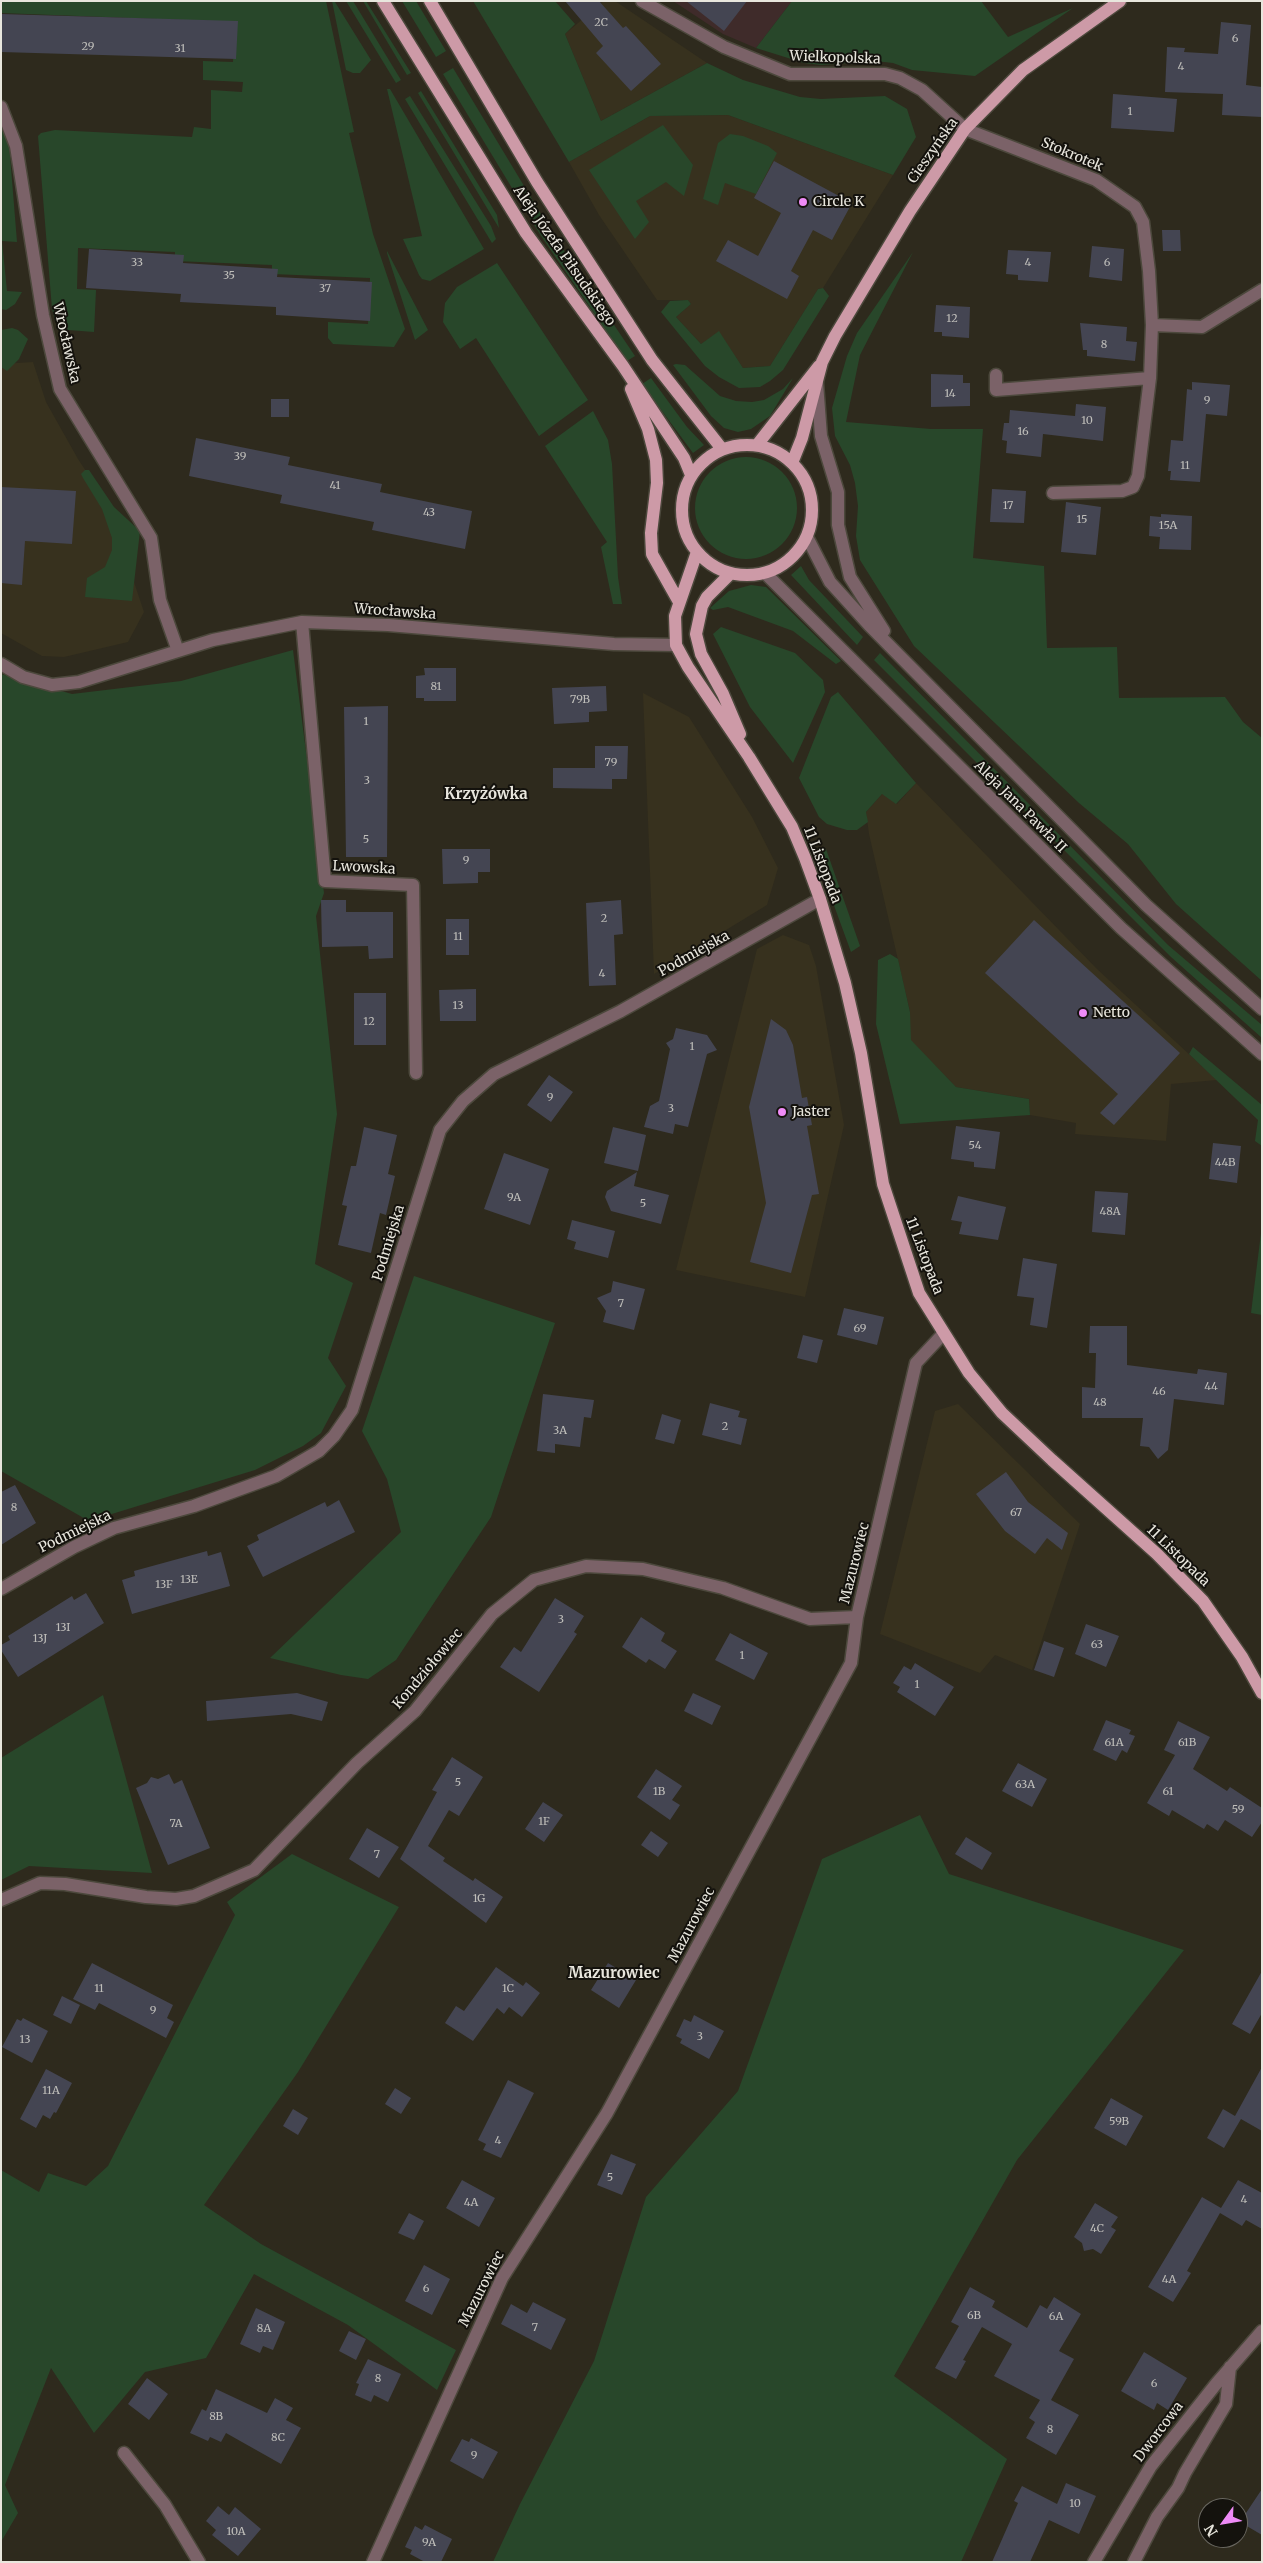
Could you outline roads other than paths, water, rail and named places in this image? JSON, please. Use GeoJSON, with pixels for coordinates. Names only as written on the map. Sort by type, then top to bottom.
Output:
{"type":"FeatureCollection","features":[{"type":"Feature","properties":{"kind":"main road","name":"Aleja Józefa Piłsudskiego"},"geometry":{"type":"LineString","coordinates":[[383,1],[526,233],[623,366],[684,458],[691,475]]}},
{"type":"Feature","properties":{"kind":"main road","name":"Aleja Józefa Piłsudskiego"},"geometry":{"type":"LineString","coordinates":[[430,1],[537,182],[652,360],[722,449]]}},
{"type":"Feature","properties":{"kind":"main road","name":"Cieszyńska"},"geometry":{"type":"LineString","coordinates":[[757,445],[822,362],[910,211],[965,129],[1023,70],[1120,1]]}},
{"type":"Feature","properties":{"kind":"main road","name":"Cieszyńska"},"geometry":{"type":"LineString","coordinates":[[792,463],[802,438],[822,362]]}},
{"type":"Feature","properties":{"kind":"main road"},"geometry":{"type":"LineString","coordinates":[[623,366],[648,428],[656,460],[657,483],[651,533],[652,554],[679,602]]}},
{"type":"Feature","properties":{"kind":"main road"},"geometry":{"type":"LineString","coordinates":[[739,445],[757,445],[776,451],[792,463],[803,476],[810,494],[812,511],[807,537],[793,556],[780,566],[765,573],[748,576],[730,574],[713,566],[697,552],[686,535],[681,515],[683,494],[691,475],[704,460],[722,449],[739,445]]}},
{"type":"Feature","properties":{"kind":"main road","name":"11 Listopada"},"geometry":{"type":"LineString","coordinates":[[697,552],[675,616],[676,644],[692,674],[749,757],[792,827],[820,899],[845,983],[861,1053],[883,1184],[920,1293],[943,1334],[969,1374],[1002,1413],[1157,1554],[1203,1601],[1242,1658],[1262,1693]]}},
{"type":"Feature","properties":{"kind":"main road","name":"11 Listopada"},"geometry":{"type":"LineString","coordinates":[[730,574],[707,596],[702,606],[696,634],[701,654],[723,694],[749,757]]}},
{"type":"Feature","properties":{"kind":"street","name":"Wielkopolska"},"geometry":{"type":"LineString","coordinates":[[642,1],[718,44],[790,74],[885,74],[900,78],[922,90],[965,129]]}},
{"type":"Feature","properties":{"kind":"street","name":"Wrocławska"},"geometry":{"type":"LineString","coordinates":[[1,106],[16,146],[43,315],[60,389],[151,538],[160,600],[178,652]]}},
{"type":"Feature","properties":{"kind":"street","name":"Stokrotek"},"geometry":{"type":"LineString","coordinates":[[965,129],[1096,180],[1135,207],[1143,222],[1149,271],[1152,324],[1150,378],[1138,476],[1133,487],[1122,491],[1053,493]]}},
{"type":"Feature","properties":{"kind":"street"},"geometry":{"type":"LineString","coordinates":[[1152,324],[1202,327],[1262,290]]}},
{"type":"Feature","properties":{"kind":"street"},"geometry":{"type":"LineString","coordinates":[[996,375],[996,390],[1150,378]]}},
{"type":"Feature","properties":{"kind":"street"},"geometry":{"type":"LineString","coordinates":[[817,381],[821,436],[838,492],[838,525],[850,577],[901,656]]}},
{"type":"Feature","properties":{"kind":"street","name":"Aleja Jana Pawła II"},"geometry":{"type":"LineString","coordinates":[[807,537],[830,582],[901,656],[1146,905],[1262,1009]]}},
{"type":"Feature","properties":{"kind":"street","name":"Aleja Jana Pawła II"},"geometry":{"type":"LineString","coordinates":[[765,573],[1121,928],[1262,1054]]}},
{"type":"Feature","properties":{"kind":"street","name":"Wrocławska"},"geometry":{"type":"LineString","coordinates":[[1,664],[23,678],[52,685],[80,682],[214,640],[302,622],[388,625],[614,644],[676,644]]}},
{"type":"Feature","properties":{"kind":"street","name":"Lwowska"},"geometry":{"type":"LineString","coordinates":[[302,622],[325,881],[413,885],[416,1073]]}},
{"type":"Feature","properties":{"kind":"street","name":"Podmiejska"},"geometry":{"type":"LineString","coordinates":[[1,1589],[74,1547],[114,1528],[194,1506],[276,1476],[318,1452],[334,1436],[352,1410],[440,1130],[463,1101],[494,1074],[622,1012],[820,899]]}},
{"type":"Feature","properties":{"kind":"street","name":"Mazurowiec"},"geometry":{"type":"LineString","coordinates":[[373,2562],[502,2278],[607,2113],[851,1663],[857,1617],[888,1493],[916,1363],[943,1334]]}},
{"type":"Feature","properties":{"kind":"street","name":"Kondziołowiec"},"geometry":{"type":"LineString","coordinates":[[1,1900],[40,1883],[65,1884],[146,1897],[176,1899],[211,1889],[254,1870],[357,1763],[415,1711],[492,1614],[534,1580],[586,1566],[644,1569],[723,1588],[810,1619],[857,1617]]}},
{"type":"Feature","properties":{"kind":"street","name":"Dworcowa"},"geometry":{"type":"LineString","coordinates":[[1094,2562],[1151,2466],[1216,2384],[1262,2331]]}},
{"type":"Feature","properties":{"kind":"street"},"geometry":{"type":"LineString","coordinates":[[1134,2562],[1157,2517],[1178,2488],[1184,2473],[1226,2404],[1230,2367]]}},
{"type":"Feature","properties":{"kind":"street"},"geometry":{"type":"LineString","coordinates":[[124,2453],[165,2505],[199,2562]]}},
{"type":"Feature","properties":{"kind":"place","name":"Circle K"},"geometry":{"type":"Point","coordinates":[803,202]}},
{"type":"Feature","properties":{"kind":"place","name":"Netto"},"geometry":{"type":"Point","coordinates":[1083,1013]}},
{"type":"Feature","properties":{"kind":"place","name":"Jaster"},"geometry":{"type":"Point","coordinates":[782,1112]}},
{"type":"Feature","properties":{"kind":"district","name":"Krzyżówka"},"geometry":{"type":"Point","coordinates":[486,795]}},
{"type":"Feature","properties":{"kind":"district","name":"Mazurowiec"},"geometry":{"type":"Point","coordinates":[614,1974]}}]}
